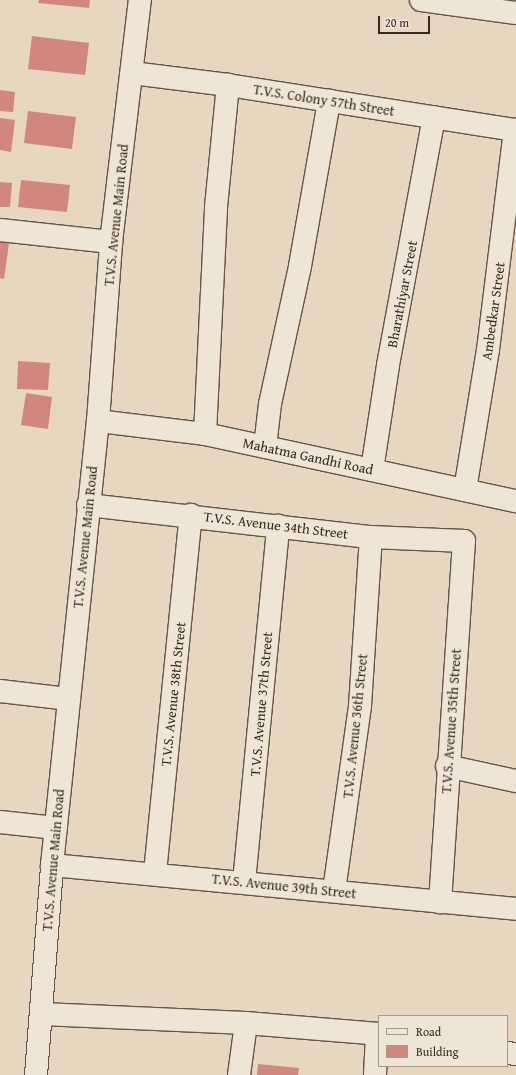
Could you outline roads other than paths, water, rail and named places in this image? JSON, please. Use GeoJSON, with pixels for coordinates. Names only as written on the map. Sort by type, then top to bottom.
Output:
{"type":"FeatureCollection","features":[{"type":"Feature","properties":{"kind":"street","name":"T.V.S. Avenue Main Road"},"geometry":{"type":"LineString","coordinates":[[36,1075],[42,1014],[52,865],[88,505],[98,421],[111,242],[140,0]]}},
{"type":"Feature","properties":{"kind":"street"},"geometry":{"type":"LineString","coordinates":[[421,0],[516,13]]}},
{"type":"Feature","properties":{"kind":"street","name":"T.V.S. Colony 57th Street"},"geometry":{"type":"LineString","coordinates":[[132,73],[228,85],[516,130]]}},
{"type":"Feature","properties":{"kind":"street"},"geometry":{"type":"LineString","coordinates":[[205,434],[216,206],[228,85]]}},
{"type":"Feature","properties":{"kind":"street"},"geometry":{"type":"LineString","coordinates":[[265,447],[270,404],[300,266],[329,101]]}},
{"type":"Feature","properties":{"kind":"street","name":"Bharathiyar Street"},"geometry":{"type":"LineString","coordinates":[[372,470],[388,365],[434,117]]}},
{"type":"Feature","properties":{"kind":"street","name":"Ambedkar Street"},"geometry":{"type":"LineString","coordinates":[[465,490],[488,350],[516,130]]}},
{"type":"Feature","properties":{"kind":"street"},"geometry":{"type":"LineString","coordinates":[[0,230],[111,242]]}},
{"type":"Feature","properties":{"kind":"street","name":"Mahatma Gandhi Road"},"geometry":{"type":"LineString","coordinates":[[98,421],[205,434],[516,502]]}},
{"type":"Feature","properties":{"kind":"street","name":"T.V.S. Avenue 34th Street"},"geometry":{"type":"LineString","coordinates":[[88,505],[191,515],[371,537],[464,541]]}},
{"type":"Feature","properties":{"kind":"street","name":"T.V.S. Avenue 38th Street"},"geometry":{"type":"LineString","coordinates":[[155,873],[191,515]]}},
{"type":"Feature","properties":{"kind":"street","name":"T.V.S. Avenue 37th Street"},"geometry":{"type":"LineString","coordinates":[[244,882],[278,526]]}},
{"type":"Feature","properties":{"kind":"street","name":"T.V.S. Avenue 36th Street"},"geometry":{"type":"LineString","coordinates":[[334,891],[360,706],[371,537]]}},
{"type":"Feature","properties":{"kind":"street","name":"T.V.S. Avenue 35th Street"},"geometry":{"type":"LineString","coordinates":[[440,902],[447,766],[464,541]]}},
{"type":"Feature","properties":{"kind":"street"},"geometry":{"type":"LineString","coordinates":[[0,691],[68,699]]}},
{"type":"Feature","properties":{"kind":"street"},"geometry":{"type":"LineString","coordinates":[[447,766],[516,781]]}},
{"type":"Feature","properties":{"kind":"street"},"geometry":{"type":"LineString","coordinates":[[0,822],[56,828]]}},
{"type":"Feature","properties":{"kind":"street","name":"T.V.S. Avenue 39th Street"},"geometry":{"type":"LineString","coordinates":[[52,865],[155,873],[516,909]]}},
{"type":"Feature","properties":{"kind":"street"},"geometry":{"type":"LineString","coordinates":[[42,1014],[246,1023],[378,1034],[375,1075]]}},
{"type":"Feature","properties":{"kind":"street"},"geometry":{"type":"LineString","coordinates":[[239,1075],[246,1023]]}}]}
